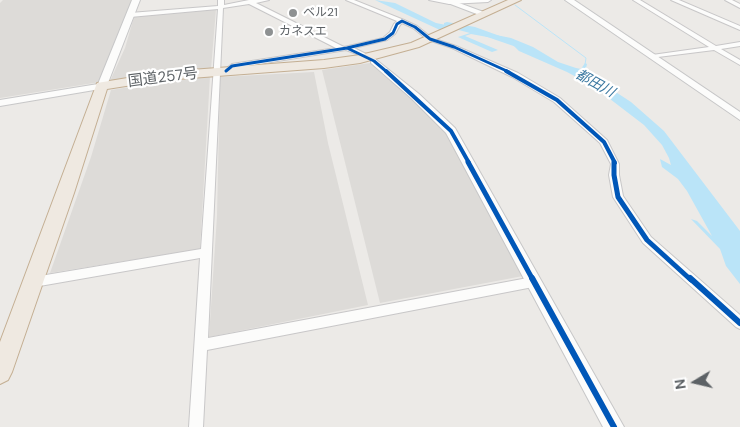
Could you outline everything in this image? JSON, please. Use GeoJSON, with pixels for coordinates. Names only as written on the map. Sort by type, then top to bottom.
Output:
{"type":"FeatureCollection","features":[{"type":"Feature","properties":{"kind":"highway","name":"国道257号"},"geometry":{"type":"LineString","coordinates":[[102,86],[164,76],[324,64],[360,59],[384,54],[431,38],[516,0]]}},
{"type":"Feature","properties":{"kind":"highway"},"geometry":{"type":"LineString","coordinates":[[0,372],[34,282],[102,86]]}},
{"type":"Feature","properties":{"kind":"street"},"geometry":{"type":"LineString","coordinates":[[0,103],[102,86],[136,0]]}},
{"type":"Feature","properties":{"kind":"street"},"geometry":{"type":"LineString","coordinates":[[130,15],[221,3],[266,0]]}},
{"type":"Feature","properties":{"kind":"street"},"geometry":{"type":"LineString","coordinates":[[349,0],[365,8],[402,21],[431,38],[525,80],[557,100],[584,122],[610,150],[615,164],[614,175],[618,196],[647,240],[740,323]]}},
{"type":"Feature","properties":{"kind":"street"},"geometry":{"type":"LineString","coordinates":[[432,0],[488,0]]}},
{"type":"Feature","properties":{"kind":"street"},"geometry":{"type":"LineString","coordinates":[[569,0],[652,57],[735,109],[740,117]]}},
{"type":"Feature","properties":{"kind":"street"},"geometry":{"type":"LineString","coordinates":[[636,0],[740,63]]}},
{"type":"Feature","properties":{"kind":"street"},"geometry":{"type":"LineString","coordinates":[[674,0],[740,26]]}},
{"type":"Feature","properties":{"kind":"street"},"geometry":{"type":"LineString","coordinates":[[681,0],[740,26]]}},
{"type":"Feature","properties":{"kind":"street"},"geometry":{"type":"LineString","coordinates":[[728,0],[740,6]]}},
{"type":"Feature","properties":{"kind":"street"},"geometry":{"type":"LineString","coordinates":[[248,1],[369,58],[448,126],[614,427]]}},
{"type":"Feature","properties":{"kind":"street"},"geometry":{"type":"LineString","coordinates":[[446,1],[481,16]]}},
{"type":"Feature","properties":{"kind":"street"},"geometry":{"type":"LineString","coordinates":[[196,427],[221,71],[221,3]]}},
{"type":"Feature","properties":{"kind":"street"},"geometry":{"type":"LineString","coordinates":[[221,71],[232,66],[345,48],[385,39],[393,33],[402,21]]}},
{"type":"Feature","properties":{"kind":"street"},"geometry":{"type":"LineString","coordinates":[[652,57],[740,44]]}},
{"type":"Feature","properties":{"kind":"street"},"geometry":{"type":"LineString","coordinates":[[34,282],[207,252]]}},
{"type":"Feature","properties":{"kind":"street"},"geometry":{"type":"LineString","coordinates":[[201,345],[533,282]]}},
{"type":"Feature","properties":{"kind":"shaded area"},"geometry":{"type":"Polygon","coordinates":[[[3,0],[132,0],[100,82],[0,98],[0,3],[3,0]]]}},
{"type":"Feature","properties":{"kind":"shaded area"},"geometry":{"type":"Polygon","coordinates":[[[216,9],[211,69],[110,81],[125,48],[134,17],[216,9]]]}},
{"type":"Feature","properties":{"kind":"shaded area"},"geometry":{"type":"Polygon","coordinates":[[[370,63],[445,129],[523,276],[380,303],[322,70],[370,63]]]}},
{"type":"Feature","properties":{"kind":"shaded area"},"geometry":{"type":"Polygon","coordinates":[[[314,72],[328,143],[368,305],[209,337],[217,216],[220,77],[314,72]]]}},
{"type":"Feature","properties":{"kind":"shaded area"},"geometry":{"type":"Polygon","coordinates":[[[210,76],[200,249],[50,273],[91,157],[111,90],[210,76]]]}},
{"type":"Feature","properties":{"kind":"water"},"geometry":{"type":"Polygon","coordinates":[[[375,0],[395,3],[436,23],[511,38],[533,47],[558,62],[576,68],[581,69],[585,63],[587,64],[585,72],[631,102],[664,131],[740,231],[740,284],[726,266],[720,249],[691,219],[697,221],[712,236],[687,191],[678,179],[662,167],[660,159],[671,165],[669,158],[662,145],[644,125],[593,86],[567,72],[519,51],[509,41],[471,34],[465,36],[498,50],[492,52],[458,37],[470,33],[455,29],[440,30],[375,0]]]}},
{"type":"Feature","properties":{"kind":"waterway"},"geometry":{"type":"LineString","coordinates":[[515,5],[586,58],[585,65]]}},
{"type":"Feature","properties":{"kind":"waterway"},"geometry":{"type":"LineString","coordinates":[[727,21],[740,26]]}},
{"type":"Feature","properties":{"kind":"waterway","name":"都田川"},"geometry":{"type":"LineString","coordinates":[[447,25],[472,29],[528,48]]}},
{"type":"Feature","properties":{"kind":"cycle path"},"geometry":{"type":"LineString","coordinates":[[347,48],[385,39],[393,33],[397,24],[402,21],[415,27],[430,39],[454,47],[515,75],[557,100],[604,142],[615,164],[614,175],[618,197],[647,240],[740,323]]}},
{"type":"Feature","properties":{"kind":"cycle path"},"geometry":{"type":"LineString","coordinates":[[226,71],[232,66],[347,48],[374,61],[415,96],[451,131],[614,427]]}},
{"type":"Feature","properties":{"kind":"place","name":"ベル21"},"geometry":{"type":"Point","coordinates":[293,13]}},
{"type":"Feature","properties":{"kind":"place","name":"カネスエ"},"geometry":{"type":"Point","coordinates":[269,32]}}]}
